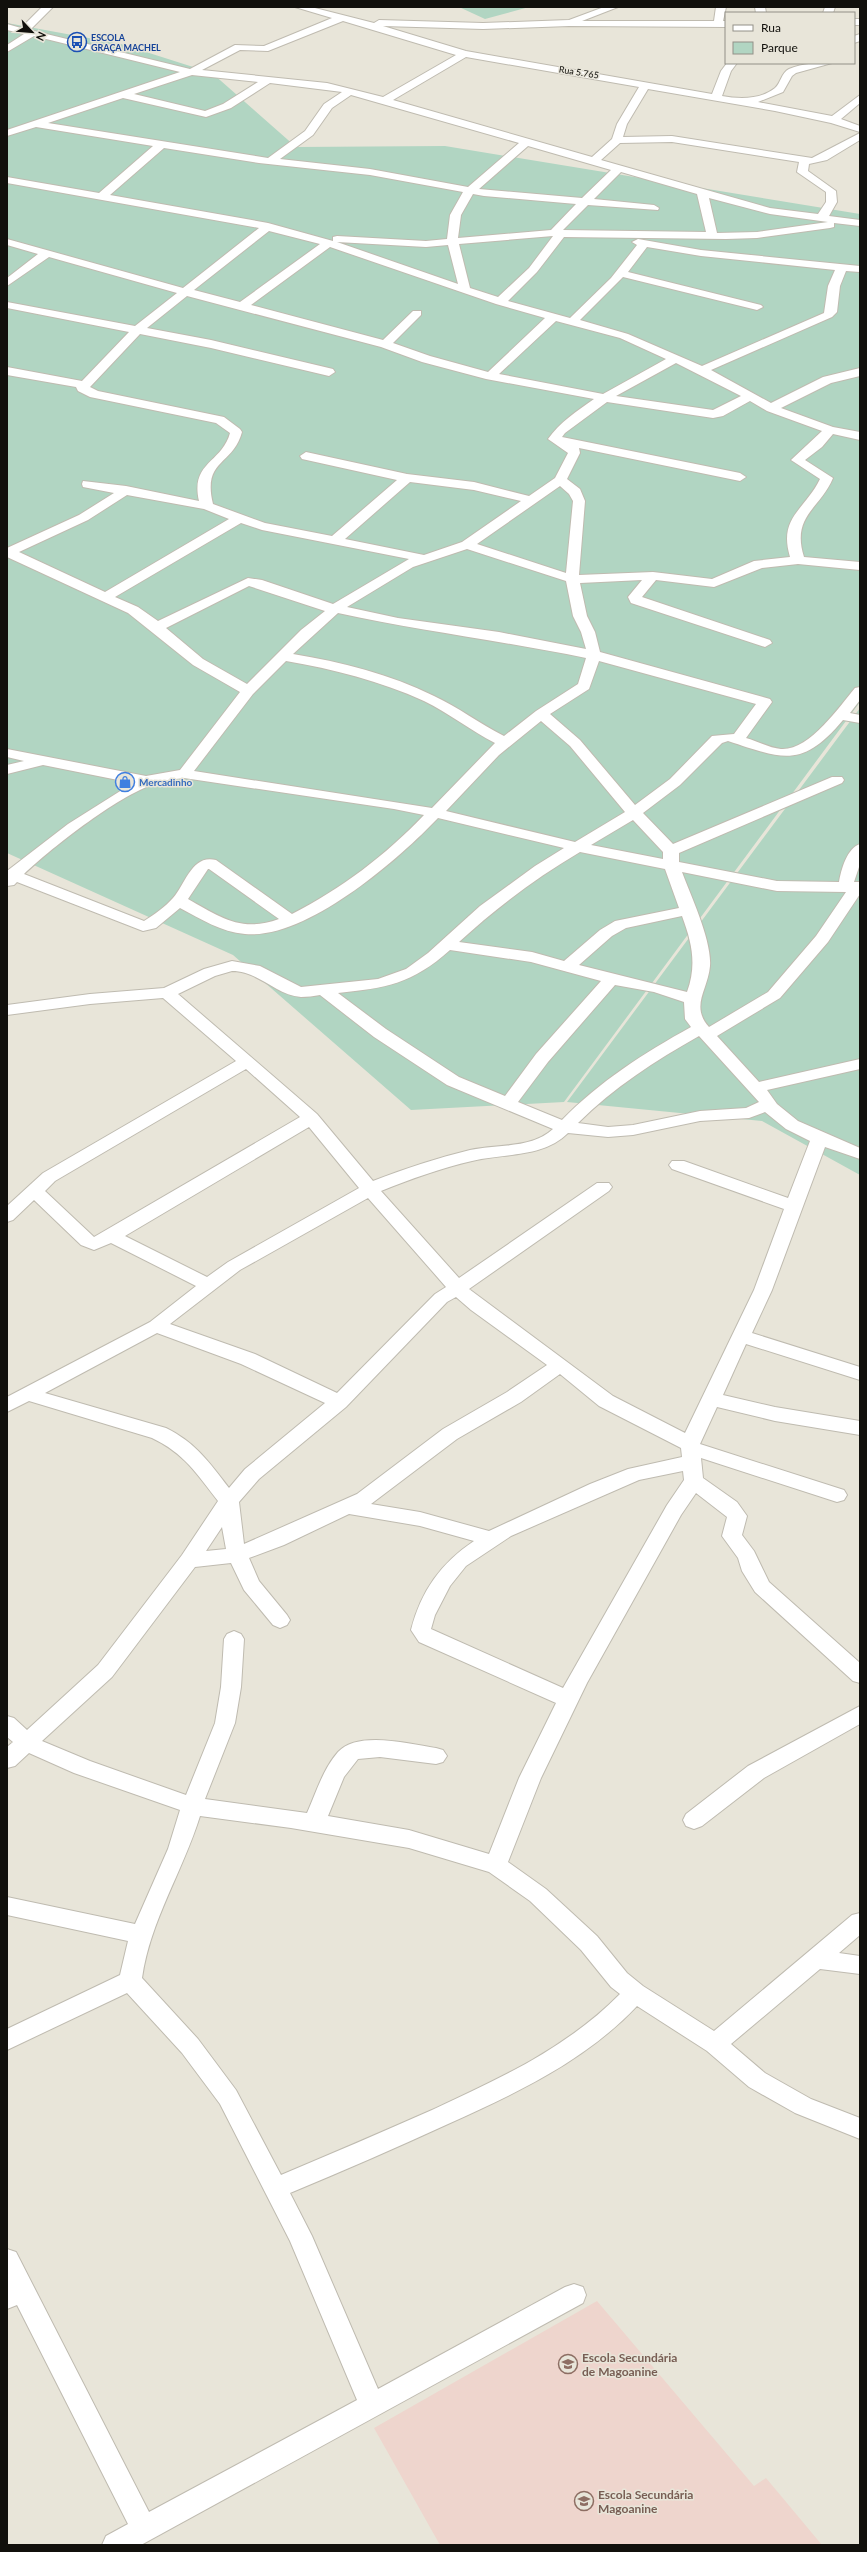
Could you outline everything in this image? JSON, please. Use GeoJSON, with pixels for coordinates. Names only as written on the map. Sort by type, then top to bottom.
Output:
{"type":"FeatureCollection","features":[{"type":"Feature","properties":{"kind":"street"},"geometry":{"type":"LineString","coordinates":[[7,49],[29,31],[48,7]]}},
{"type":"Feature","properties":{"kind":"street","name":"Rua 5.765"},"geometry":{"type":"LineString","coordinates":[[300,7],[363,23],[464,54],[646,84],[834,120],[860,129]]}},
{"type":"Feature","properties":{"kind":"street"},"geometry":{"type":"LineString","coordinates":[[569,23],[613,7]]}},
{"type":"Feature","properties":{"kind":"street"},"geometry":{"type":"LineString","coordinates":[[363,23],[483,26],[569,23],[722,24],[721,7]]}},
{"type":"Feature","properties":{"kind":"street"},"geometry":{"type":"LineString","coordinates":[[7,133],[191,72],[238,47],[265,49],[341,18]]}},
{"type":"Feature","properties":{"kind":"street"},"geometry":{"type":"LineString","coordinates":[[7,27],[29,31],[191,72],[327,86],[350,91],[770,211],[860,223]]}},
{"type":"Feature","properties":{"kind":"street"},"geometry":{"type":"LineString","coordinates":[[384,101],[464,54]]}},
{"type":"Feature","properties":{"kind":"street"},"geometry":{"type":"LineString","coordinates":[[716,98],[726,71],[731,64]]}},
{"type":"Feature","properties":{"kind":"street"},"geometry":{"type":"LineString","coordinates":[[746,103],[780,90],[788,74],[793,71],[823,64]]}},
{"type":"Feature","properties":{"kind":"street"},"geometry":{"type":"LineString","coordinates":[[122,95],[206,114],[227,106],[267,81]]}},
{"type":"Feature","properties":{"kind":"street"},"geometry":{"type":"LineString","coordinates":[[594,161],[617,140],[622,124],[646,84]]}},
{"type":"Feature","properties":{"kind":"street"},"geometry":{"type":"LineString","coordinates":[[271,161],[309,133],[328,106],[350,91]]}},
{"type":"Feature","properties":{"kind":"street"},"geometry":{"type":"LineString","coordinates":[[834,120],[860,98]]}},
{"type":"Feature","properties":{"kind":"street"},"geometry":{"type":"LineString","coordinates":[[37,124],[271,161],[370,172],[470,191],[529,198],[587,201],[654,208]]}},
{"type":"Feature","properties":{"kind":"street"},"geometry":{"type":"LineString","coordinates":[[7,126],[21,129]]}},
{"type":"Feature","properties":{"kind":"street"},"geometry":{"type":"LineString","coordinates":[[617,140],[672,139],[805,160],[819,160],[860,136]]}},
{"type":"Feature","properties":{"kind":"street"},"geometry":{"type":"LineString","coordinates":[[465,289],[452,242],[451,234],[455,219],[464,198],[470,191],[526,142]]}},
{"type":"Feature","properties":{"kind":"street"},"geometry":{"type":"LineString","coordinates":[[101,197],[163,143]]}},
{"type":"Feature","properties":{"kind":"street"},"geometry":{"type":"LineString","coordinates":[[805,160],[802,172],[827,188],[833,196],[832,204],[822,218]]}},
{"type":"Feature","properties":{"kind":"street"},"geometry":{"type":"LineString","coordinates":[[500,302],[533,270],[557,233],[619,168]]}},
{"type":"Feature","properties":{"kind":"street"},"geometry":{"type":"LineString","coordinates":[[7,180],[268,226],[308,236],[500,302],[624,336],[702,370],[771,408],[830,430],[860,436]]}},
{"type":"Feature","properties":{"kind":"street"},"geometry":{"type":"LineString","coordinates":[[702,192],[712,236]]}},
{"type":"Feature","properties":{"kind":"street"},"geometry":{"type":"LineString","coordinates":[[308,236],[393,244],[452,242],[499,236],[557,233],[712,236],[757,235],[844,222],[860,229]]}},
{"type":"Feature","properties":{"kind":"street"},"geometry":{"type":"LineString","coordinates":[[83,385],[137,330],[183,291],[268,226]]}},
{"type":"Feature","properties":{"kind":"street"},"geometry":{"type":"LineString","coordinates":[[604,234],[644,244],[701,253],[860,269]]}},
{"type":"Feature","properties":{"kind":"street"},"geometry":{"type":"LineString","coordinates":[[7,242],[241,307],[385,344],[426,359],[490,376],[638,404],[716,414],[748,396]]}},
{"type":"Feature","properties":{"kind":"street"},"geometry":{"type":"LineString","coordinates":[[241,307],[328,243]]}},
{"type":"Feature","properties":{"kind":"street"},"geometry":{"type":"LineString","coordinates":[[573,321],[620,273],[644,244]]}},
{"type":"Feature","properties":{"kind":"street"},"geometry":{"type":"LineString","coordinates":[[7,283],[46,254]]}},
{"type":"Feature","properties":{"kind":"street"},"geometry":{"type":"LineString","coordinates":[[702,370],[828,315],[831,312],[834,286],[842,267]]}},
{"type":"Feature","properties":{"kind":"street"},"geometry":{"type":"LineString","coordinates":[[620,273],[757,307]]}},
{"type":"Feature","properties":{"kind":"street"},"geometry":{"type":"LineString","coordinates":[[7,305],[244,352],[329,372]]}},
{"type":"Feature","properties":{"kind":"street"},"geometry":{"type":"LineString","coordinates":[[385,344],[417,313]]}},
{"type":"Feature","properties":{"kind":"street"},"geometry":{"type":"LineString","coordinates":[[490,376],[554,316]]}},
{"type":"Feature","properties":{"kind":"street"},"geometry":{"type":"LineString","coordinates":[[554,439],[582,413],[606,397],[676,358]]}},
{"type":"Feature","properties":{"kind":"street"},"geometry":{"type":"LineString","coordinates":[[7,371],[83,385]]}},
{"type":"Feature","properties":{"kind":"street"},"geometry":{"type":"LineString","coordinates":[[771,408],[827,380],[860,372]]}},
{"type":"Feature","properties":{"kind":"street"},"geometry":{"type":"LineString","coordinates":[[83,385],[82,388],[85,391],[94,394],[187,412],[220,420],[231,426],[236,432],[235,440],[205,474],[202,483],[202,493],[207,506]]}},
{"type":"Feature","properties":{"kind":"street"},"geometry":{"type":"LineString","coordinates":[[798,560],[793,545],[792,530],[798,517],[827,478],[796,460],[818,444],[830,430]]}},
{"type":"Feature","properties":{"kind":"street"},"geometry":{"type":"LineString","coordinates":[[554,439],[740,477]]}},
{"type":"Feature","properties":{"kind":"street"},"geometry":{"type":"LineString","coordinates":[[184,774],[248,691],[283,656],[335,609],[421,558],[467,545],[560,480],[574,453],[573,449],[554,439]]}},
{"type":"Feature","properties":{"kind":"street"},"geometry":{"type":"LineString","coordinates":[[306,456],[407,478],[474,486],[532,500]]}},
{"type":"Feature","properties":{"kind":"street"},"geometry":{"type":"LineString","coordinates":[[336,540],[407,478]]}},
{"type":"Feature","properties":{"kind":"street"},"geometry":{"type":"LineString","coordinates":[[179,901],[219,923],[241,930],[255,930],[292,921],[310,912],[375,866],[412,836],[505,742],[541,714],[584,686],[594,655],[588,632],[580,616],[572,579],[579,501],[575,492],[560,480]]}},
{"type":"Feature","properties":{"kind":"street"},"geometry":{"type":"LineString","coordinates":[[88,484],[207,506],[238,519],[262,526],[421,558]]}},
{"type":"Feature","properties":{"kind":"street"},"geometry":{"type":"LineString","coordinates":[[8,552],[80,520],[112,502],[126,490]]}},
{"type":"Feature","properties":{"kind":"street"},"geometry":{"type":"LineString","coordinates":[[107,596],[238,519]]}},
{"type":"Feature","properties":{"kind":"street"},"geometry":{"type":"LineString","coordinates":[[467,545],[572,579],[652,576],[714,583],[759,564],[798,560],[860,566]]}},
{"type":"Feature","properties":{"kind":"street"},"geometry":{"type":"LineString","coordinates":[[8,552],[107,596],[157,627],[181,650],[198,662],[248,691]]}},
{"type":"Feature","properties":{"kind":"street"},"geometry":{"type":"LineString","coordinates":[[652,576],[635,597],[636,600],[765,643]]}},
{"type":"Feature","properties":{"kind":"street"},"geometry":{"type":"LineString","coordinates":[[157,627],[248,582],[335,609],[398,622],[486,634],[594,655],[765,702],[738,739]]}},
{"type":"Feature","properties":{"kind":"street"},"geometry":{"type":"LineString","coordinates":[[283,656],[345,669],[429,699],[481,731],[505,742]]}},
{"type":"Feature","properties":{"kind":"street"},"geometry":{"type":"LineString","coordinates":[[7,1010],[90,999],[167,994],[234,965],[252,968],[290,990],[301,992],[381,984],[395,980],[412,972],[486,909],[540,869],[634,813],[675,782],[717,739],[723,737],[738,739],[780,753],[794,752],[807,746],[824,734],[860,691]]}},
{"type":"Feature","properties":{"kind":"street"},"geometry":{"type":"LineString","coordinates":[[541,714],[575,744],[671,858],[686,911],[696,932],[702,965],[699,981],[692,999],[693,1019],[764,1097],[767,1105],[783,1119],[819,1140],[860,1154]]}},
{"type":"Feature","properties":{"kind":"street"},"geometry":{"type":"LineString","coordinates":[[841,715],[860,719]]}},
{"type":"Feature","properties":{"kind":"street"},"geometry":{"type":"LineString","coordinates":[[7,753],[147,781]]}},
{"type":"Feature","properties":{"kind":"street"},"geometry":{"type":"LineString","coordinates":[[7,770],[40,760]]}},
{"type":"Feature","properties":{"kind":"street"},"geometry":{"type":"LineString","coordinates":[[9,878],[87,818],[147,781],[166,775],[184,774],[434,813],[578,847],[671,858],[777,886],[854,887]]}},
{"type":"Feature","properties":{"kind":"street"},"geometry":{"type":"LineString","coordinates":[[671,858],[700,837],[837,780]]}},
{"type":"Feature","properties":{"kind":"street"},"geometry":{"type":"LineString","coordinates":[[7,1405],[156,1326],[234,1266],[370,1189],[402,1176],[472,1155],[515,1150],[552,1139],[598,1093],[646,1059],[704,1032],[774,994],[822,939],[854,887],[849,870],[860,848]]}},
{"type":"Feature","properties":{"kind":"street"},"geometry":{"type":"LineString","coordinates":[[9,878],[143,926],[150,925],[179,901],[202,866],[211,863],[292,921]]}},
{"type":"Feature","properties":{"kind":"street"},"geometry":{"type":"LineString","coordinates":[[568,966],[606,933],[621,924],[686,911]]}},
{"type":"Feature","properties":{"kind":"street"},"geometry":{"type":"LineString","coordinates":[[446,944],[497,951],[568,966],[611,979],[657,988],[692,999]]}},
{"type":"Feature","properties":{"kind":"street"},"geometry":{"type":"LineString","coordinates":[[508,1104],[542,1058],[611,979]]}},
{"type":"Feature","properties":{"kind":"street"},"geometry":{"type":"LineString","coordinates":[[325,990],[380,1033],[453,1081],[564,1127],[608,1132],[633,1130],[700,1116],[748,1113],[767,1105]]}},
{"type":"Feature","properties":{"kind":"street"},"geometry":{"type":"LineString","coordinates":[[167,994],[189,1010],[311,1118],[370,1189],[458,1289],[516,1336],[560,1365],[606,1401],[692,1459],[737,1516],[732,1536],[747,1556],[752,1572],[762,1587],[819,1640],[860,1675]]}},
{"type":"Feature","properties":{"kind":"street"},"geometry":{"type":"LineString","coordinates":[[7,1216],[49,1177],[246,1062]]}},
{"type":"Feature","properties":{"kind":"street"},"geometry":{"type":"LineString","coordinates":[[755,1088],[860,1064]]}},
{"type":"Feature","properties":{"kind":"street"},"geometry":{"type":"LineString","coordinates":[[34,1190],[88,1241],[94,1244],[111,1236],[311,1118]]}},
{"type":"Feature","properties":{"kind":"street"},"geometry":{"type":"LineString","coordinates":[[496,1865],[530,1778],[568,1699],[674,1510],[712,1399],[763,1290],[819,1140]]}},
{"type":"Feature","properties":{"kind":"street"},"geometry":{"type":"LineString","coordinates":[[678,1165],[794,1207]]}},
{"type":"Feature","properties":{"kind":"street"},"geometry":{"type":"LineString","coordinates":[[7,1760],[105,1671],[189,1560],[229,1501],[252,1474],[339,1402],[428,1310],[445,1296],[458,1289],[603,1187]]}},
{"type":"Feature","properties":{"kind":"street"},"geometry":{"type":"LineString","coordinates":[[111,1236],[208,1285]]}},
{"type":"Feature","properties":{"kind":"street"},"geometry":{"type":"LineString","coordinates":[[156,1326],[248,1359],[339,1402]]}},
{"type":"Feature","properties":{"kind":"street"},"geometry":{"type":"LineString","coordinates":[[741,1336],[860,1374]]}},
{"type":"Feature","properties":{"kind":"street"},"geometry":{"type":"LineString","coordinates":[[189,1560],[237,1555],[277,1540],[364,1499],[450,1434],[514,1397],[560,1365]]}},
{"type":"Feature","properties":{"kind":"street"},"geometry":{"type":"LineString","coordinates":[[26,1394],[159,1433],[175,1441],[192,1454],[229,1501],[232,1533],[237,1555],[251,1585],[280,1620]]}},
{"type":"Feature","properties":{"kind":"street"},"geometry":{"type":"LineString","coordinates":[[712,1399],[775,1414],[857,1423]]}},
{"type":"Feature","properties":{"kind":"street"},"geometry":{"type":"LineString","coordinates":[[568,1699],[426,1637],[421,1630],[425,1615],[442,1582],[459,1561],[491,1539],[597,1489],[629,1477],[692,1459],[740,1462],[837,1496]]}},
{"type":"Feature","properties":{"kind":"street"},"geometry":{"type":"LineString","coordinates":[[348,1507],[420,1520],[491,1539]]}},
{"type":"Feature","properties":{"kind":"street"},"geometry":{"type":"LineString","coordinates":[[130,1981],[134,1956],[141,1935],[179,1849],[192,1806],[225,1722],[231,1687],[234,1639]]}},
{"type":"Feature","properties":{"kind":"street"},"geometry":{"type":"LineString","coordinates":[[694,1820],[756,1772],[860,1714]]}},
{"type":"Feature","properties":{"kind":"street"},"geometry":{"type":"LineString","coordinates":[[7,1724],[27,1743],[82,1767],[192,1806],[314,1823],[409,1839],[496,1865],[538,1894],[589,1943],[619,1980],[635,1993],[714,2044],[757,2080],[803,2106],[860,2130]]}},
{"type":"Feature","properties":{"kind":"street"},"geometry":{"type":"LineString","coordinates":[[314,1823],[341,1762],[351,1753],[373,1748],[436,1756]]}},
{"type":"Feature","properties":{"kind":"street"},"geometry":{"type":"LineString","coordinates":[[7,1906],[141,1935]]}},
{"type":"Feature","properties":{"kind":"street"},"geometry":{"type":"LineString","coordinates":[[714,2044],[860,1922]]}},
{"type":"Feature","properties":{"kind":"street"},"geometry":{"type":"LineString","coordinates":[[814,1959],[860,1965]]}},
{"type":"Feature","properties":{"kind":"street"},"geometry":{"type":"LineString","coordinates":[[7,2040],[130,1981]]}},
{"type":"Feature","properties":{"kind":"street"},"geometry":{"type":"LineString","coordinates":[[130,1981],[190,2046],[228,2097],[300,2236],[372,2405]]}},
{"type":"Feature","properties":{"kind":"street"},"geometry":{"type":"LineString","coordinates":[[276,2188],[370,2150],[515,2084],[599,2029],[635,1993]]}},
{"type":"Feature","properties":{"kind":"street"},"geometry":{"type":"LineString","coordinates":[[7,2260],[15,2294],[144,2529]]}},
{"type":"Feature","properties":{"kind":"street"},"geometry":{"type":"LineString","coordinates":[[115,2545],[574,2295]]}},
{"type":"Feature","properties":{"kind":"shaded area","name":"Escola Secundária de Magoanine"},"geometry":{"type":"Polygon","coordinates":[[[597,2301],[754,2486],[766,2478],[822,2545],[440,2545],[374,2428],[597,2301]]]}},
{"type":"Feature","properties":{"kind":"green space"},"geometry":{"type":"Polygon","coordinates":[[[459,7],[529,7],[485,19],[459,7]]]}},
{"type":"Feature","properties":{"kind":"green space"},"geometry":{"type":"Polygon","coordinates":[[[7,23],[121,44],[212,73],[296,147],[445,146],[860,214],[860,702],[564,1102],[411,1110],[233,955],[7,853],[7,23]]]}},
{"type":"Feature","properties":{"kind":"green space"},"geometry":{"type":"Polygon","coordinates":[[[860,708],[860,1175],[762,1121],[567,1102],[860,708]]]}},
{"type":"Feature","properties":{"kind":"place","name":"ESCOLA GRAÇA MACHEL"},"geometry":{"type":"Point","coordinates":[77,42]}},
{"type":"Feature","properties":{"kind":"place","name":"Mercadinho"},"geometry":{"type":"Point","coordinates":[125,782]}},
{"type":"Feature","properties":{"kind":"place","name":"Escola Secundária de Magoanine"},"geometry":{"type":"Point","coordinates":[568,2364]}},
{"type":"Feature","properties":{"kind":"place","name":"Escola Secundária Magoanine"},"geometry":{"type":"Point","coordinates":[584,2501]}}]}
